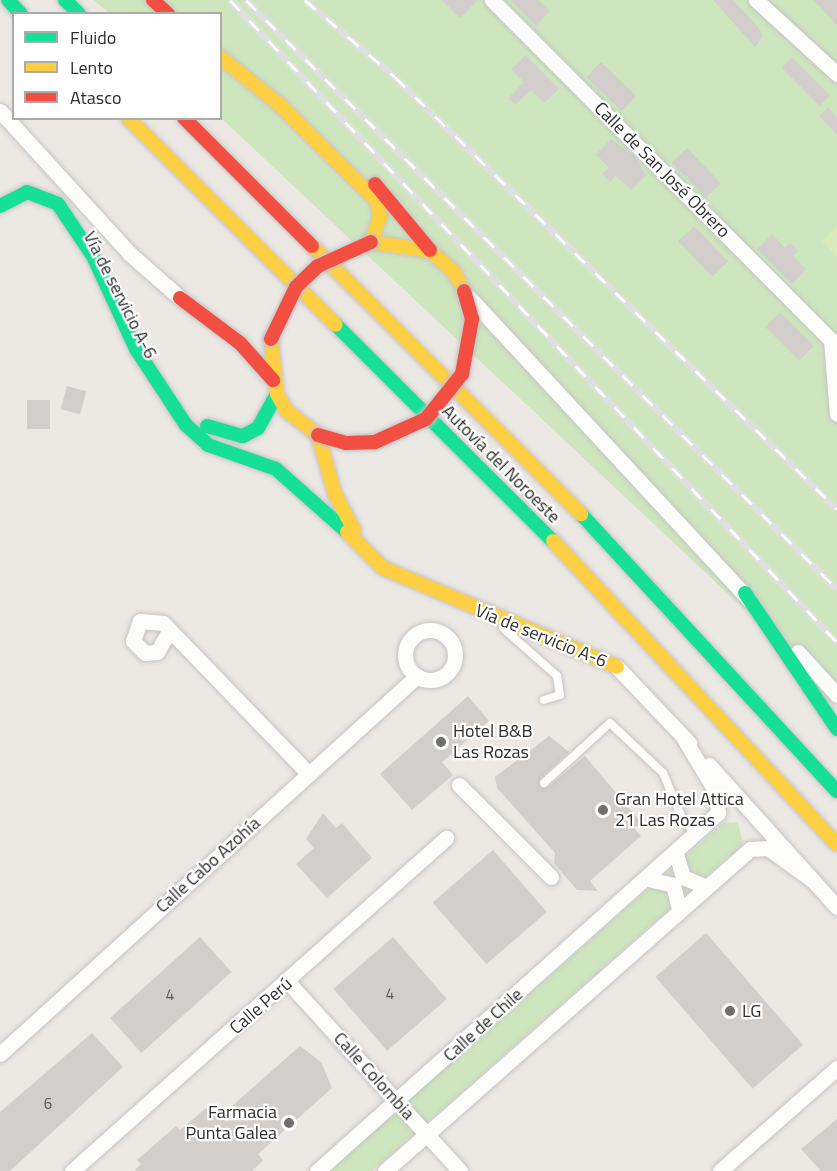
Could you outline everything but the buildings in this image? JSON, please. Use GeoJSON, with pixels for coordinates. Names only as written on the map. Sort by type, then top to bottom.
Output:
{"type":"FeatureCollection","features":[{"type":"Feature","properties":{"kind":"main road"},"geometry":{"type":"LineString","coordinates":[[8,0],[19,12]]}},
{"type":"Feature","properties":{"kind":"main road"},"geometry":{"type":"LineString","coordinates":[[65,0],[77,12]]}},
{"type":"Feature","properties":{"kind":"main road"},"geometry":{"type":"LineString","coordinates":[[153,0],[166,12]]}},
{"type":"Feature","properties":{"kind":"main road"},"geometry":{"type":"LineString","coordinates":[[164,0],[178,12]]}},
{"type":"Feature","properties":{"kind":"main road"},"geometry":{"type":"LineString","coordinates":[[222,49],[321,129],[430,251],[454,272],[464,291],[472,319],[470,347],[462,374],[426,419],[402,434],[375,442],[346,443],[318,435],[301,425],[277,394],[273,380],[271,339],[296,286],[318,266],[371,242],[430,251]]}},
{"type":"Feature","properties":{"kind":"main road"},"geometry":{"type":"LineString","coordinates":[[222,59],[288,112],[377,201],[380,217],[371,242]]}},
{"type":"Feature","properties":{"kind":"main road"},"geometry":{"type":"LineString","coordinates":[[118,120],[210,198]]}},
{"type":"Feature","properties":{"kind":"main road","name":"Autovía del Noroeste"},"geometry":{"type":"LineString","coordinates":[[130,120],[597,585],[837,844]]}},
{"type":"Feature","properties":{"kind":"main road","name":"Autovía del Noroeste"},"geometry":{"type":"LineString","coordinates":[[186,120],[629,562],[837,791]]}},
{"type":"Feature","properties":{"kind":"main road","name":"Vía de servicio A-6"},"geometry":{"type":"LineString","coordinates":[[3,199],[25,183],[68,202],[162,376],[217,433],[243,436],[258,429],[277,394]]}},
{"type":"Feature","properties":{"kind":"main road","name":"Vía de servicio A-6"},"geometry":{"type":"LineString","coordinates":[[3,199],[41,193],[70,218],[157,381],[186,425],[208,445],[276,470],[383,568],[486,614],[616,667]]}},
{"type":"Feature","properties":{"kind":"main road","name":"Vía de servicio A-6"},"geometry":{"type":"LineString","coordinates":[[180,298],[240,343],[273,380]]}},
{"type":"Feature","properties":{"kind":"main road","name":"Vía de servicio A-6"},"geometry":{"type":"LineString","coordinates":[[157,381],[216,441],[245,444],[280,428],[301,425]]}},
{"type":"Feature","properties":{"kind":"main road","name":"Vía de servicio A-6"},"geometry":{"type":"LineString","coordinates":[[318,435],[335,494],[368,554]]}},
{"type":"Feature","properties":{"kind":"main road"},"geometry":{"type":"LineString","coordinates":[[744,593],[837,729]]}},
{"type":"Feature","properties":{"kind":"street","name":"Calle de San José Obrero"},"geometry":{"type":"LineString","coordinates":[[492,0],[834,340]]}},
{"type":"Feature","properties":{"kind":"street"},"geometry":{"type":"LineString","coordinates":[[756,0],[837,74]]}},
{"type":"Feature","properties":{"kind":"street","name":"Vía de servicio A-6"},"geometry":{"type":"LineString","coordinates":[[0,111],[129,254],[180,298]]}},
{"type":"Feature","properties":{"kind":"street"},"geometry":{"type":"LineString","coordinates":[[464,291],[837,695]]}},
{"type":"Feature","properties":{"kind":"street"},"geometry":{"type":"LineString","coordinates":[[834,340],[837,414]]}},
{"type":"Feature","properties":{"kind":"street"},"geometry":{"type":"LineString","coordinates":[[168,633],[309,774]]}},
{"type":"Feature","properties":{"kind":"street","name":"Vía de servicio A-6"},"geometry":{"type":"LineString","coordinates":[[616,667],[683,737],[837,907]]}},
{"type":"Feature","properties":{"kind":"street","name":"Calle Cabo Azohía"},"geometry":{"type":"LineString","coordinates":[[0,1054],[417,676]]}},
{"type":"Feature","properties":{"kind":"street","name":"Calle de Chile"},"geometry":{"type":"LineString","coordinates":[[317,1171],[648,879],[718,813],[717,792],[683,737]]}},
{"type":"Feature","properties":{"kind":"street"},"geometry":{"type":"LineString","coordinates":[[459,784],[551,877]]}},
{"type":"Feature","properties":{"kind":"street","name":"Calle Perú"},"geometry":{"type":"LineString","coordinates":[[72,1171],[288,982],[446,838]]}},
{"type":"Feature","properties":{"kind":"street"},"geometry":{"type":"LineString","coordinates":[[385,1171],[704,885],[750,849],[768,848],[812,880]]}},
{"type":"Feature","properties":{"kind":"street"},"geometry":{"type":"LineString","coordinates":[[676,854],[682,877],[704,885]]}},
{"type":"Feature","properties":{"kind":"street"},"geometry":{"type":"LineString","coordinates":[[648,879],[673,885],[679,909]]}},
{"type":"Feature","properties":{"kind":"street","name":"Calle Colombia"},"geometry":{"type":"LineString","coordinates":[[288,982],[460,1171]]}},
{"type":"Feature","properties":{"kind":"street"},"geometry":{"type":"LineString","coordinates":[[720,1171],[837,1068]]}},
{"type":"Feature","properties":{"kind":"lane"},"geometry":{"type":"LineString","coordinates":[[486,614],[557,676],[560,695],[544,700]]}},
{"type":"Feature","properties":{"kind":"lane"},"geometry":{"type":"LineString","coordinates":[[544,783],[610,723],[663,773],[682,818],[697,835]]}},
{"type":"Feature","properties":{"kind":"green space"},"geometry":{"type":"Polygon","coordinates":[[[94,0],[837,0],[837,696],[222,119],[222,12],[108,12],[94,0]]]}},
{"type":"Feature","properties":{"kind":"green space"},"geometry":{"type":"Polygon","coordinates":[[[837,227],[837,257],[822,241],[837,227]]]}},
{"type":"Feature","properties":{"kind":"green space"},"geometry":{"type":"Polygon","coordinates":[[[738,822],[743,844],[372,1171],[328,1171],[723,823],[738,822]]]}},
{"type":"Feature","properties":{"kind":"railway"},"geometry":{"type":"LineString","coordinates":[[230,0],[837,642]]}},
{"type":"Feature","properties":{"kind":"railway"},"geometry":{"type":"LineString","coordinates":[[246,0],[837,589]]}},
{"type":"Feature","properties":{"kind":"railway"},"geometry":{"type":"LineString","coordinates":[[305,0],[395,77],[837,509]]}},
{"type":"Feature","properties":{"kind":"traffic: fast"},"geometry":{"type":"LineString","coordinates":[[8,0],[19,12]]}},
{"type":"Feature","properties":{"kind":"traffic: fast"},"geometry":{"type":"LineString","coordinates":[[65,0],[77,12]]}},
{"type":"Feature","properties":{"kind":"traffic: fast"},"geometry":{"type":"LineString","coordinates":[[0,206],[27,192],[58,204],[93,256],[136,349],[186,425],[208,445],[276,469],[347,532]]}},
{"type":"Feature","properties":{"kind":"traffic: fast"},"geometry":{"type":"LineString","coordinates":[[336,325],[553,541]]}},
{"type":"Feature","properties":{"kind":"traffic: fast"},"geometry":{"type":"LineString","coordinates":[[207,426],[243,436],[258,428],[277,394]]}},
{"type":"Feature","properties":{"kind":"traffic: fast"},"geometry":{"type":"LineString","coordinates":[[581,514],[837,791]]}},
{"type":"Feature","properties":{"kind":"traffic: fast"},"geometry":{"type":"LineString","coordinates":[[745,593],[837,729]]}},
{"type":"Feature","properties":{"kind":"traffic: slow"},"geometry":{"type":"LineString","coordinates":[[222,59],[280,105],[377,201],[380,217],[371,242],[430,251],[454,272],[464,291]]}},
{"type":"Feature","properties":{"kind":"traffic: slow"},"geometry":{"type":"LineString","coordinates":[[130,120],[336,325]]}},
{"type":"Feature","properties":{"kind":"traffic: slow"},"geometry":{"type":"LineString","coordinates":[[312,246],[581,514]]}},
{"type":"Feature","properties":{"kind":"traffic: slow"},"geometry":{"type":"LineString","coordinates":[[271,339],[277,394],[287,411],[318,435],[335,494],[354,530]]}},
{"type":"Feature","properties":{"kind":"traffic: slow"},"geometry":{"type":"LineString","coordinates":[[347,532],[383,568],[617,667]]}},
{"type":"Feature","properties":{"kind":"traffic: slow"},"geometry":{"type":"LineString","coordinates":[[553,541],[837,844]]}},
{"type":"Feature","properties":{"kind":"traffic: jam"},"geometry":{"type":"LineString","coordinates":[[153,0],[166,12]]}},
{"type":"Feature","properties":{"kind":"traffic: jam"},"geometry":{"type":"LineString","coordinates":[[186,120],[312,246]]}},
{"type":"Feature","properties":{"kind":"traffic: jam"},"geometry":{"type":"LineString","coordinates":[[375,184],[430,250]]}},
{"type":"Feature","properties":{"kind":"traffic: jam"},"geometry":{"type":"LineString","coordinates":[[271,339],[296,287],[318,266],[371,242]]}},
{"type":"Feature","properties":{"kind":"traffic: jam"},"geometry":{"type":"LineString","coordinates":[[318,435],[346,443],[375,442],[426,419],[462,374],[472,319],[464,291]]}},
{"type":"Feature","properties":{"kind":"traffic: jam"},"geometry":{"type":"LineString","coordinates":[[180,298],[240,343],[273,380]]}},
{"type":"Feature","properties":{"kind":"place","name":"Hotel B&B Las Rozas"},"geometry":{"type":"Point","coordinates":[441,742]}},
{"type":"Feature","properties":{"kind":"place","name":"Gran Hotel Attica 21 Las Rozas"},"geometry":{"type":"Point","coordinates":[603,810]}},
{"type":"Feature","properties":{"kind":"place","name":"LG"},"geometry":{"type":"Point","coordinates":[730,1011]}},
{"type":"Feature","properties":{"kind":"place","name":"Farmacia Punta Galea"},"geometry":{"type":"Point","coordinates":[289,1123]}}]}
